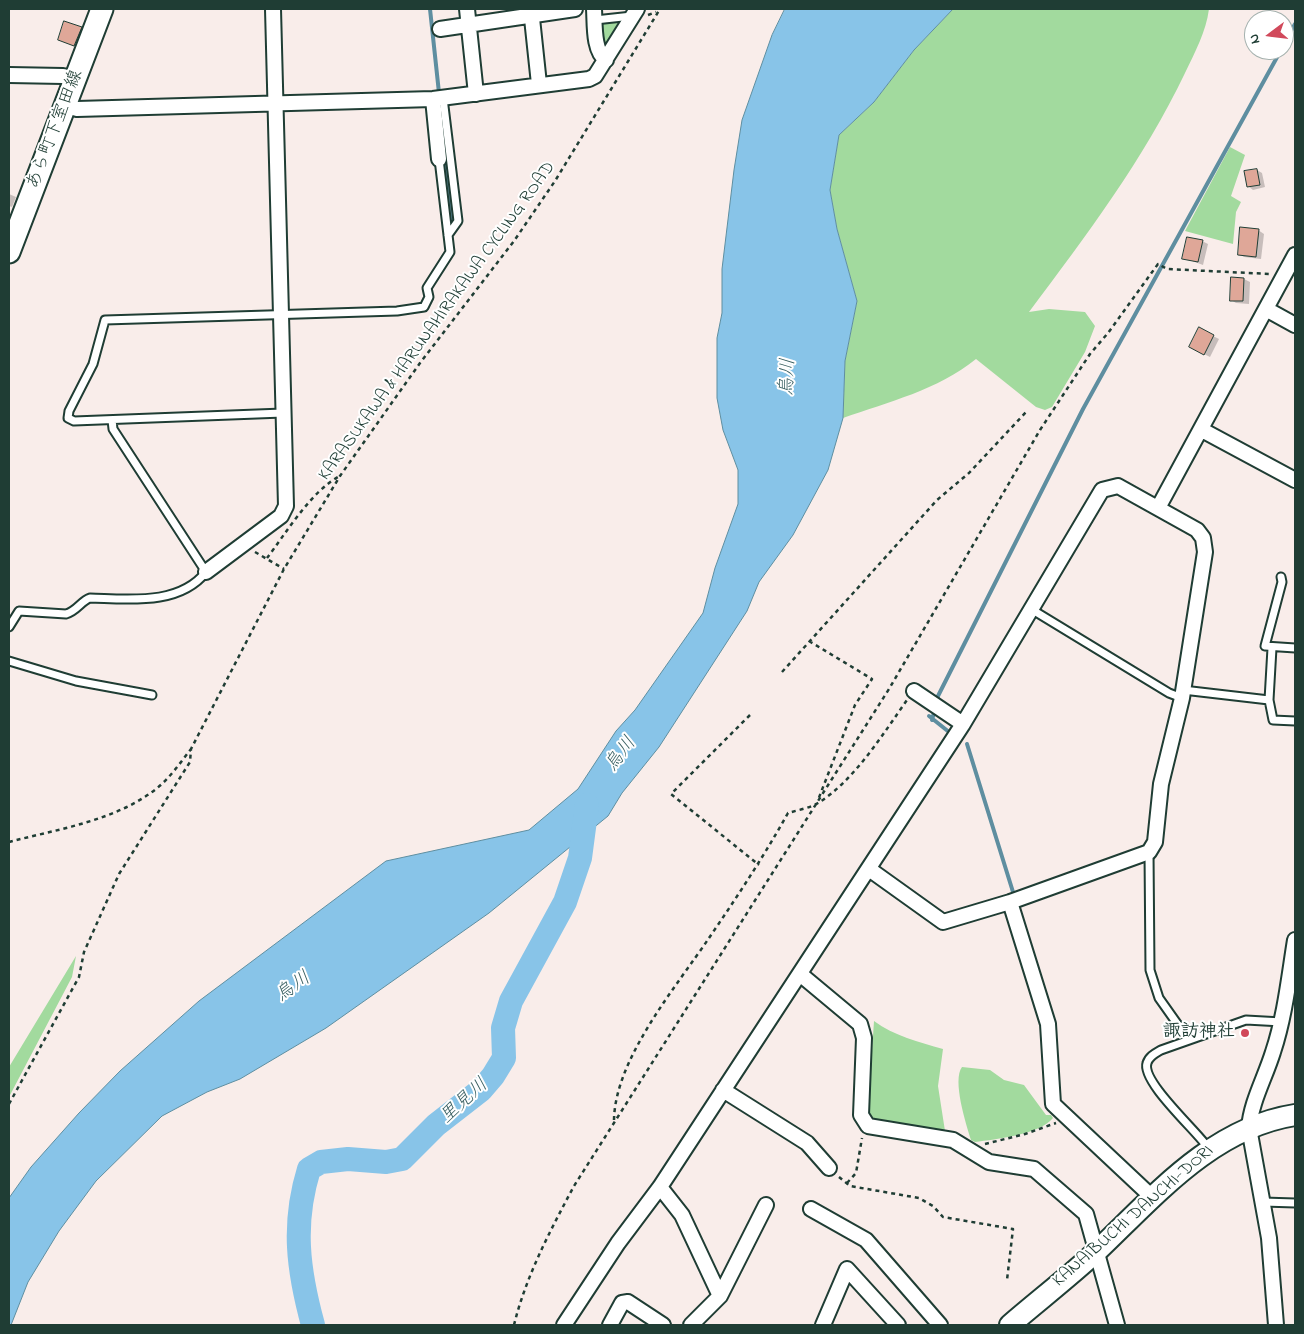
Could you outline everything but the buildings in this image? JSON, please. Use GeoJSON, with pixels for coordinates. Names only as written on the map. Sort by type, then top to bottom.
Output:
{"type":"FeatureCollection","features":[{"type":"Feature","properties":{"kind":"main road","name":"あら町下室田線"},"geometry":{"type":"LineString","coordinates":[[9,252],[102,9]]}},
{"type":"Feature","properties":{"kind":"street"},"geometry":{"type":"LineString","coordinates":[[206,572],[285,511],[274,9]]}},
{"type":"Feature","properties":{"kind":"street"},"geometry":{"type":"LineString","coordinates":[[467,9],[476,94]]}},
{"type":"Feature","properties":{"kind":"street"},"geometry":{"type":"LineString","coordinates":[[440,29],[531,12],[575,9]]}},
{"type":"Feature","properties":{"kind":"street"},"geometry":{"type":"LineString","coordinates":[[531,12],[538,84]]}},
{"type":"Feature","properties":{"kind":"street"},"geometry":{"type":"LineString","coordinates":[[66,106],[77,109],[438,99],[589,78],[595,76],[606,60],[634,12]]}},
{"type":"Feature","properties":{"kind":"street"},"geometry":{"type":"LineString","coordinates":[[594,14],[600,56],[606,60]]}},
{"type":"Feature","properties":{"kind":"street"},"geometry":{"type":"LineString","coordinates":[[9,75],[63,76],[75,80]]}},
{"type":"Feature","properties":{"kind":"street"},"geometry":{"type":"LineString","coordinates":[[438,99],[439,159]]}},
{"type":"Feature","properties":{"kind":"street"},"geometry":{"type":"LineString","coordinates":[[1158,508],[1202,430],[1295,255]]}},
{"type":"Feature","properties":{"kind":"street"},"geometry":{"type":"LineString","coordinates":[[1266,309],[1295,325]]}},
{"type":"Feature","properties":{"kind":"street"},"geometry":{"type":"LineString","coordinates":[[1202,430],[1295,480]]}},
{"type":"Feature","properties":{"kind":"street"},"geometry":{"type":"LineString","coordinates":[[564,1325],[618,1243],[660,1187],[963,724],[1102,490],[1118,486],[1197,530],[1205,545],[1182,694],[1160,784],[1154,842],[1149,852],[1010,902],[942,922],[869,869]]}},
{"type":"Feature","properties":{"kind":"street"},"geometry":{"type":"LineString","coordinates":[[914,691],[963,724]]}},
{"type":"Feature","properties":{"kind":"street"},"geometry":{"type":"LineString","coordinates":[[1010,902],[1048,1024],[1053,1104],[1152,1197]]}},
{"type":"Feature","properties":{"kind":"street"},"geometry":{"type":"LineString","coordinates":[[1276,1325],[1269,1238],[1249,1128],[1250,1114],[1273,1053],[1282,1022],[1295,940]]}},
{"type":"Feature","properties":{"kind":"street"},"geometry":{"type":"LineString","coordinates":[[800,974],[860,1024],[864,1038],[861,1115],[868,1126],[953,1140],[989,1162],[1034,1169],[1086,1214],[1117,1325]]}},
{"type":"Feature","properties":{"kind":"street"},"geometry":{"type":"LineString","coordinates":[[723,1090],[807,1143],[829,1168]]}},
{"type":"Feature","properties":{"kind":"street","name":"KANAIBUCHI DANCHI-DORI"},"geometry":{"type":"LineString","coordinates":[[1010,1325],[1096,1252],[1152,1197],[1209,1149],[1249,1128],[1295,1115]]}},
{"type":"Feature","properties":{"kind":"street"},"geometry":{"type":"LineString","coordinates":[[660,1187],[682,1216],[720,1296]]}},
{"type":"Feature","properties":{"kind":"street"},"geometry":{"type":"LineString","coordinates":[[691,1325],[720,1296],[766,1205]]}},
{"type":"Feature","properties":{"kind":"street"},"geometry":{"type":"LineString","coordinates":[[810,1209],[866,1240],[940,1325]]}},
{"type":"Feature","properties":{"kind":"street"},"geometry":{"type":"LineString","coordinates":[[824,1325],[847,1269],[898,1325]]}},
{"type":"Feature","properties":{"kind":"street"},"geometry":{"type":"LineString","coordinates":[[610,1325],[622,1304],[628,1302],[663,1325]]}},
{"type":"Feature","properties":{"kind":"lane"},"geometry":{"type":"LineString","coordinates":[[594,14],[634,12]]}},
{"type":"Feature","properties":{"kind":"lane"},"geometry":{"type":"LineString","coordinates":[[438,99],[448,178],[458,222],[448,235]]}},
{"type":"Feature","properties":{"kind":"lane"},"geometry":{"type":"LineString","coordinates":[[283,413],[74,421],[68,418],[69,411],[92,364],[105,320],[397,312],[424,307],[428,297],[427,288],[450,252],[448,235],[448,178],[439,159]]}},
{"type":"Feature","properties":{"kind":"lane"},"geometry":{"type":"LineString","coordinates":[[9,627],[15,613],[18,611],[66,614],[74,612],[86,599],[90,598],[139,600],[170,594],[198,583],[206,572],[113,429],[112,420]]}},
{"type":"Feature","properties":{"kind":"lane"},"geometry":{"type":"LineString","coordinates":[[1281,577],[1282,582],[1265,646],[1272,648],[1295,648]]}},
{"type":"Feature","properties":{"kind":"lane"},"geometry":{"type":"LineString","coordinates":[[1031,609],[1169,693],[1269,700]]}},
{"type":"Feature","properties":{"kind":"lane"},"geometry":{"type":"LineString","coordinates":[[1272,648],[1269,700],[1274,720],[1295,722]]}},
{"type":"Feature","properties":{"kind":"lane"},"geometry":{"type":"LineString","coordinates":[[9,661],[76,681],[152,695]]}},
{"type":"Feature","properties":{"kind":"lane"},"geometry":{"type":"LineString","coordinates":[[1149,852],[1150,970],[1158,998],[1188,1039]]}},
{"type":"Feature","properties":{"kind":"lane"},"geometry":{"type":"LineString","coordinates":[[1209,1149],[1152,1084],[1147,1070],[1147,1063],[1152,1056],[1188,1039],[1246,1020],[1282,1022]]}},
{"type":"Feature","properties":{"kind":"lane"},"geometry":{"type":"LineString","coordinates":[[1263,1202],[1295,1203]]}},
{"type":"Feature","properties":{"kind":"path","name":"KARASUKAWA & HARUNAHIRAKAWA CYCLING ROAD"},"geometry":{"type":"LineString","coordinates":[[9,1104],[80,977],[84,952],[119,874],[190,762],[191,749],[284,569],[340,476],[420,363],[514,241],[550,189],[658,13],[658,9]]}},
{"type":"Feature","properties":{"kind":"path"},"geometry":{"type":"LineString","coordinates":[[514,1325],[528,1282],[551,1229],[574,1186],[899,672],[1040,430],[1090,354],[1108,333],[1158,264],[1167,269],[1284,275]]}},
{"type":"Feature","properties":{"kind":"path"},"geometry":{"type":"LineString","coordinates":[[782,672],[937,500],[968,473],[1027,411]]}},
{"type":"Feature","properties":{"kind":"path"},"geometry":{"type":"LineString","coordinates":[[284,569],[267,558],[318,494],[332,480],[340,476]]}},
{"type":"Feature","properties":{"kind":"path"},"geometry":{"type":"LineString","coordinates":[[809,640],[872,679],[855,705],[817,804]]}},
{"type":"Feature","properties":{"kind":"path"},"geometry":{"type":"LineString","coordinates":[[614,1120],[615,1107],[634,1051],[759,865],[788,813],[817,804],[838,787],[859,764],[914,691]]}},
{"type":"Feature","properties":{"kind":"path"},"geometry":{"type":"LineString","coordinates":[[750,715],[670,794],[759,865]]}},
{"type":"Feature","properties":{"kind":"path"},"geometry":{"type":"LineString","coordinates":[[9,842],[89,821],[142,800],[174,772],[191,749]]}},
{"type":"Feature","properties":{"kind":"path"},"geometry":{"type":"LineString","coordinates":[[968,1148],[1025,1134],[1066,1118]]}},
{"type":"Feature","properties":{"kind":"path"},"geometry":{"type":"LineString","coordinates":[[846,1183],[856,1173],[863,1134],[868,1126]]}},
{"type":"Feature","properties":{"kind":"path"},"geometry":{"type":"LineString","coordinates":[[829,1168],[850,1186],[919,1198],[932,1206],[943,1217],[1014,1229],[1007,1280]]}},
{"type":"Feature","properties":{"kind":"green space"},"geometry":{"type":"Polygon","coordinates":[[[953,9],[1209,9],[1203,34],[1196,50],[1169,105],[1151,136],[1093,226],[1029,312],[1049,309],[1085,312],[1095,326],[1085,352],[1052,407],[1045,410],[1036,407],[976,359],[946,379],[929,387],[843,418],[845,361],[857,301],[837,229],[830,190],[839,135],[874,102],[914,50],[953,9]]]}},
{"type":"Feature","properties":{"kind":"green space"},"geometry":{"type":"Polygon","coordinates":[[[618,21],[621,24],[608,46],[603,46],[600,27],[603,23],[618,21]]]}},
{"type":"Feature","properties":{"kind":"green space"},"geometry":{"type":"Polygon","coordinates":[[[1230,147],[1245,155],[1231,196],[1241,202],[1236,212],[1233,244],[1185,231],[1230,147]]]}},
{"type":"Feature","properties":{"kind":"green space"},"geometry":{"type":"Polygon","coordinates":[[[76,956],[72,977],[9,1097],[9,1067],[76,956]]]}},
{"type":"Feature","properties":{"kind":"green space"},"geometry":{"type":"Polygon","coordinates":[[[874,1021],[898,1035],[943,1049],[938,1086],[945,1131],[874,1119],[868,1112],[874,1021]]]}},
{"type":"Feature","properties":{"kind":"green space"},"geometry":{"type":"Polygon","coordinates":[[[962,1067],[990,1070],[1004,1080],[1024,1085],[1046,1115],[1051,1115],[1053,1118],[1038,1128],[1017,1135],[975,1142],[971,1140],[959,1092],[959,1073],[962,1067]]]}},
{"type":"Feature","properties":{"kind":"water","name":"烏川"},"geometry":{"type":"Polygon","coordinates":[[[785,9],[953,9],[914,50],[874,102],[839,135],[830,190],[837,229],[857,301],[845,361],[843,418],[828,470],[793,535],[759,582],[747,611],[659,747],[622,793],[608,816],[489,913],[326,1028],[240,1079],[207,1092],[162,1116],[96,1181],[59,1231],[28,1282],[11,1325],[9,1325],[9,1198],[31,1167],[79,1113],[120,1071],[199,1001],[386,861],[529,830],[578,789],[616,731],[635,710],[703,613],[715,568],[738,504],[738,470],[723,430],[717,398],[717,338],[722,313],[722,269],[734,170],[742,120],[772,35],[785,9]]]}},
{"type":"Feature","properties":{"kind":"waterway"},"geometry":{"type":"LineString","coordinates":[[430,9],[439,93]]}},
{"type":"Feature","properties":{"kind":"waterway"},"geometry":{"type":"LineString","coordinates":[[937,702],[938,696],[1083,409],[1275,60]]}},
{"type":"Feature","properties":{"kind":"waterway"},"geometry":{"type":"LineString","coordinates":[[445,156],[452,226]]}},
{"type":"Feature","properties":{"kind":"waterway"},"geometry":{"type":"LineString","coordinates":[[932,720],[935,709]]}},
{"type":"Feature","properties":{"kind":"waterway"},"geometry":{"type":"LineString","coordinates":[[929,716],[949,732]]}},
{"type":"Feature","properties":{"kind":"waterway"},"geometry":{"type":"LineString","coordinates":[[967,744],[1013,892]]}},
{"type":"Feature","properties":{"kind":"waterway","name":"里見川"},"geometry":{"type":"LineString","coordinates":[[313,1325],[304,1285],[299,1247],[300,1209],[309,1169],[321,1162],[348,1159],[386,1162],[402,1159],[436,1125],[481,1090],[493,1076],[504,1058],[503,1028],[511,1001],[565,902],[580,858],[587,805]]}},
{"type":"Feature","properties":{"kind":"place","name":"諏訪神社"},"geometry":{"type":"Point","coordinates":[1245,1033]}}]}
